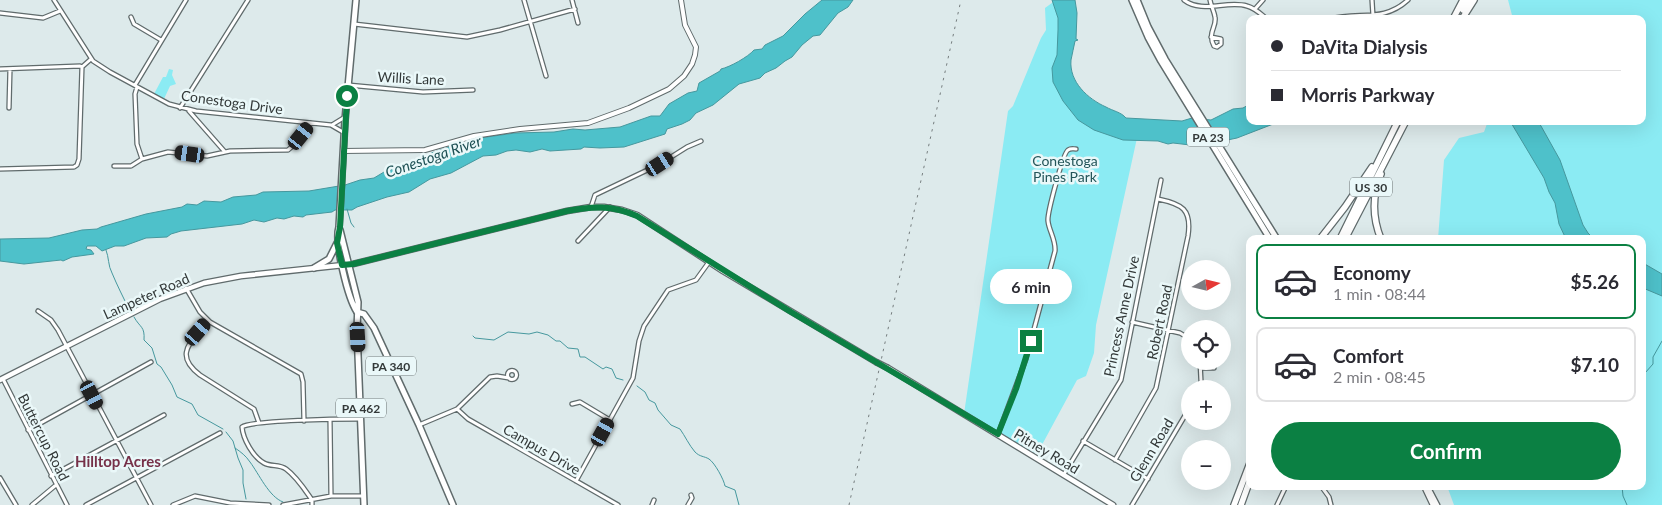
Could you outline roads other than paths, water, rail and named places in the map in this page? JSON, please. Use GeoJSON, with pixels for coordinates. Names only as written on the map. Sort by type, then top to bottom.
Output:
{"type":"FeatureCollection","features":[{"type":"Feature","properties":{"kind":"highway"},"geometry":{"type":"LineString","coordinates":[[1454,15],[1461,0]]}},
{"type":"Feature","properties":{"kind":"highway"},"geometry":{"type":"LineString","coordinates":[[1462,15],[1468,0]]}},
{"type":"Feature","properties":{"kind":"highway"},"geometry":{"type":"LineString","coordinates":[[1463,15],[1474,0]]}},
{"type":"Feature","properties":{"kind":"highway","name":"US 30"},"geometry":{"type":"LineString","coordinates":[[1342,235],[1396,125]]}},
{"type":"Feature","properties":{"kind":"highway","name":"US 30"},"geometry":{"type":"LineString","coordinates":[[1347,235],[1404,125]]}},
{"type":"Feature","properties":{"kind":"highway"},"geometry":{"type":"LineString","coordinates":[[1380,235],[1374,217],[1375,195],[1380,178],[1398,136]]}},
{"type":"Feature","properties":{"kind":"highway"},"geometry":{"type":"LineString","coordinates":[[1323,235],[1353,197],[1388,142]]}},
{"type":"Feature","properties":{"kind":"highway"},"geometry":{"type":"LineString","coordinates":[[1234,505],[1246,474]]}},
{"type":"Feature","properties":{"kind":"highway"},"geometry":{"type":"LineString","coordinates":[[1241,505],[1246,490]]}},
{"type":"Feature","properties":{"kind":"main road","name":"PA 462"},"geometry":{"type":"LineString","coordinates":[[356,0],[345,117],[340,227],[337,243],[358,302],[364,505]]}},
{"type":"Feature","properties":{"kind":"main road","name":"PA 23"},"geometry":{"type":"LineString","coordinates":[[1132,0],[1148,37],[1274,235]]}},
{"type":"Feature","properties":{"kind":"main road","name":"PA 23"},"geometry":{"type":"LineString","coordinates":[[1137,0],[1176,82]]}},
{"type":"Feature","properties":{"kind":"main road","name":"PA 23"},"geometry":{"type":"LineString","coordinates":[[1244,190],[1268,235]]}},
{"type":"Feature","properties":{"kind":"main road","name":"Pitney Road"},"geometry":{"type":"LineString","coordinates":[[345,265],[591,207],[610,207],[637,216],[791,312],[888,368],[1113,505]]}},
{"type":"Feature","properties":{"kind":"main road","name":"PA 462"},"geometry":{"type":"LineString","coordinates":[[340,227],[345,265]]}},
{"type":"Feature","properties":{"kind":"main road"},"geometry":{"type":"LineString","coordinates":[[314,268],[329,259],[337,243]]}},
{"type":"Feature","properties":{"kind":"main road","name":"Lampeter Road"},"geometry":{"type":"LineString","coordinates":[[1,379],[160,299],[186,288],[234,277],[345,265]]}},
{"type":"Feature","properties":{"kind":"main road","name":"PA 340"},"geometry":{"type":"LineString","coordinates":[[358,312],[364,314],[374,328],[419,425],[453,505]]}},
{"type":"Feature","properties":{"kind":"main road"},"geometry":{"type":"LineString","coordinates":[[1428,490],[1435,505]]}},
{"type":"Feature","properties":{"kind":"street","name":"Conestoga Drive"},"geometry":{"type":"LineString","coordinates":[[54,0],[91,59],[110,72],[162,101],[189,110],[331,125],[344,132]]}},
{"type":"Feature","properties":{"kind":"street"},"geometry":{"type":"LineString","coordinates":[[142,159],[137,144],[136,86],[161,40],[186,0]]}},
{"type":"Feature","properties":{"kind":"street"},"geometry":{"type":"LineString","coordinates":[[180,108],[248,0]]}},
{"type":"Feature","properties":{"kind":"street"},"geometry":{"type":"LineString","coordinates":[[524,0],[546,76]]}},
{"type":"Feature","properties":{"kind":"street"},"geometry":{"type":"LineString","coordinates":[[572,0],[578,22]]}},
{"type":"Feature","properties":{"kind":"street"},"geometry":{"type":"LineString","coordinates":[[343,152],[425,150],[474,136],[520,129],[576,125],[594,121],[629,108],[669,89],[691,67],[696,47],[685,25],[681,0]]}},
{"type":"Feature","properties":{"kind":"street"},"geometry":{"type":"LineString","coordinates":[[1184,0],[1196,6],[1242,4],[1255,9],[1262,15]]}},
{"type":"Feature","properties":{"kind":"street"},"geometry":{"type":"LineString","coordinates":[[1210,0],[1216,18],[1211,31],[1211,37]]}},
{"type":"Feature","properties":{"kind":"street"},"geometry":{"type":"LineString","coordinates":[[1223,0],[1223,5]]}},
{"type":"Feature","properties":{"kind":"street"},"geometry":{"type":"LineString","coordinates":[[1255,9],[1263,0]]}},
{"type":"Feature","properties":{"kind":"street"},"geometry":{"type":"LineString","coordinates":[[1372,0],[1373,15]]}},
{"type":"Feature","properties":{"kind":"street"},"geometry":{"type":"LineString","coordinates":[[1377,15],[1390,12],[1408,0]]}},
{"type":"Feature","properties":{"kind":"street"},"geometry":{"type":"LineString","coordinates":[[354,24],[467,37],[483,35],[575,9]]}},
{"type":"Feature","properties":{"kind":"street"},"geometry":{"type":"LineString","coordinates":[[0,13],[44,18],[60,11]]}},
{"type":"Feature","properties":{"kind":"street"},"geometry":{"type":"LineString","coordinates":[[131,17],[134,24],[161,40]]}},
{"type":"Feature","properties":{"kind":"street"},"geometry":{"type":"LineString","coordinates":[[0,169],[74,167],[79,163],[82,67],[91,59]]}},
{"type":"Feature","properties":{"kind":"street"},"geometry":{"type":"LineString","coordinates":[[0,69],[82,67]]}},
{"type":"Feature","properties":{"kind":"street"},"geometry":{"type":"LineString","coordinates":[[9,108],[10,69]]}},
{"type":"Feature","properties":{"kind":"street","name":"Willis Lane"},"geometry":{"type":"LineString","coordinates":[[348,84],[423,92],[473,90]]}},
{"type":"Feature","properties":{"kind":"street"},"geometry":{"type":"LineString","coordinates":[[189,110],[225,152]]}},
{"type":"Feature","properties":{"kind":"street"},"geometry":{"type":"LineString","coordinates":[[331,125],[345,117]]}},
{"type":"Feature","properties":{"kind":"street"},"geometry":{"type":"LineString","coordinates":[[114,166],[131,166],[142,159],[168,152],[206,156],[225,152],[288,150],[311,123]]}},
{"type":"Feature","properties":{"kind":"street"},"geometry":{"type":"LineString","coordinates":[[591,207],[595,195],[660,164],[687,147],[701,141]]}},
{"type":"Feature","properties":{"kind":"street"},"geometry":{"type":"LineString","coordinates":[[998,434],[1026,359],[1050,263],[1055,251],[1055,242],[1048,218],[1061,166],[1068,150],[1076,149]]}},
{"type":"Feature","properties":{"kind":"street","name":"Princess Anne Drive"},"geometry":{"type":"LineString","coordinates":[[1064,474],[1121,380],[1161,180]]}},
{"type":"Feature","properties":{"kind":"street","name":"Robert Road"},"geometry":{"type":"LineString","coordinates":[[1115,460],[1154,394],[1188,236],[1189,222],[1186,212],[1177,203],[1158,199]]}},
{"type":"Feature","properties":{"kind":"street"},"geometry":{"type":"LineString","coordinates":[[578,241],[610,207]]}},
{"type":"Feature","properties":{"kind":"street"},"geometry":{"type":"LineString","coordinates":[[576,481],[633,378],[642,329],[648,319],[668,290],[696,280],[709,262]]}},
{"type":"Feature","properties":{"kind":"street"},"geometry":{"type":"LineString","coordinates":[[186,288],[194,304],[207,320],[301,374],[304,421]]}},
{"type":"Feature","properties":{"kind":"street"},"geometry":{"type":"LineString","coordinates":[[38,311],[51,320],[151,505]]}},
{"type":"Feature","properties":{"kind":"street"},"geometry":{"type":"LineString","coordinates":[[207,320],[186,351],[187,361],[192,370],[254,409],[259,423]]}},
{"type":"Feature","properties":{"kind":"street"},"geometry":{"type":"LineString","coordinates":[[1132,322],[1181,334]]}},
{"type":"Feature","properties":{"kind":"street"},"geometry":{"type":"LineString","coordinates":[[28,430],[151,362]]}},
{"type":"Feature","properties":{"kind":"street"},"geometry":{"type":"LineString","coordinates":[[419,425],[457,409],[490,377],[509,378]]}},
{"type":"Feature","properties":{"kind":"street","name":"Buttercup Road"},"geometry":{"type":"LineString","coordinates":[[1,379],[67,505]]}},
{"type":"Feature","properties":{"kind":"street"},"geometry":{"type":"LineString","coordinates":[[572,404],[580,402],[610,420]]}},
{"type":"Feature","properties":{"kind":"street","name":"Campus Drive"},"geometry":{"type":"LineString","coordinates":[[457,409],[468,419],[618,505]]}},
{"type":"Feature","properties":{"kind":"street"},"geometry":{"type":"LineString","coordinates":[[52,476],[164,415]]}},
{"type":"Feature","properties":{"kind":"street"},"geometry":{"type":"LineString","coordinates":[[312,505],[312,500],[287,470],[280,466],[264,463],[256,456],[242,427],[245,424],[361,418]]}},
{"type":"Feature","properties":{"kind":"street"},"geometry":{"type":"LineString","coordinates":[[330,420],[331,496]]}},
{"type":"Feature","properties":{"kind":"street","name":"Glenn Road"},"geometry":{"type":"LineString","coordinates":[[1132,505],[1181,422]]}},
{"type":"Feature","properties":{"kind":"street"},"geometry":{"type":"LineString","coordinates":[[86,505],[220,433]]}},
{"type":"Feature","properties":{"kind":"street"},"geometry":{"type":"LineString","coordinates":[[1083,441],[1148,479]]}},
{"type":"Feature","properties":{"kind":"street"},"geometry":{"type":"LineString","coordinates":[[0,478],[16,505]]}},
{"type":"Feature","properties":{"kind":"street"},"geometry":{"type":"LineString","coordinates":[[32,505],[56,485]]}},
{"type":"Feature","properties":{"kind":"street"},"geometry":{"type":"LineString","coordinates":[[1277,505],[1284,490]]}},
{"type":"Feature","properties":{"kind":"street"},"geometry":{"type":"LineString","coordinates":[[1324,490],[1329,497],[1331,505]]}},
{"type":"Feature","properties":{"kind":"street"},"geometry":{"type":"LineString","coordinates":[[688,505],[692,498],[691,495]]}},
{"type":"Feature","properties":{"kind":"street"},"geometry":{"type":"LineString","coordinates":[[173,505],[189,497],[197,496],[231,503],[269,505]]}},
{"type":"Feature","properties":{"kind":"street"},"geometry":{"type":"LineString","coordinates":[[283,505],[331,496],[364,496]]}},
{"type":"Feature","properties":{"kind":"street"},"geometry":{"type":"LineString","coordinates":[[652,505],[654,500]]}},
{"type":"Feature","properties":{"kind":"water","name":"Conestoga River"},"geometry":{"type":"Polygon","coordinates":[[[822,0],[853,0],[848,7],[838,13],[820,35],[813,36],[792,57],[760,78],[739,84],[713,105],[696,113],[690,120],[667,129],[665,134],[624,147],[584,147],[581,149],[550,151],[542,149],[530,152],[516,150],[483,156],[451,173],[430,179],[409,192],[387,197],[352,210],[335,210],[303,217],[277,218],[264,222],[254,220],[242,224],[181,231],[167,237],[146,238],[102,251],[96,246],[87,246],[86,249],[91,250],[94,254],[72,257],[63,261],[24,264],[0,261],[0,239],[49,238],[82,230],[97,229],[146,214],[182,207],[187,204],[197,205],[204,201],[221,202],[233,197],[256,195],[263,192],[309,191],[345,185],[374,178],[384,172],[406,165],[434,152],[451,146],[460,146],[480,138],[515,133],[620,127],[651,116],[660,116],[669,104],[688,93],[697,91],[699,83],[721,69],[748,56],[754,50],[762,49],[765,45],[783,36],[822,0]]]}},
{"type":"Feature","properties":{"kind":"water"},"geometry":{"type":"Polygon","coordinates":[[[1052,0],[1075,0],[1077,13],[1076,39],[1078,40],[1075,41],[1071,60],[1073,76],[1086,94],[1099,104],[1126,118],[1182,121],[1192,118],[1211,120],[1233,109],[1246,106],[1246,125],[1271,125],[1237,138],[1199,146],[1168,144],[1158,141],[1123,140],[1094,130],[1078,120],[1063,101],[1053,82],[1052,68],[1057,55],[1058,18],[1052,0]]]}},
{"type":"Feature","properties":{"kind":"water"},"geometry":{"type":"Polygon","coordinates":[[[1512,125],[1541,126],[1560,160],[1583,225],[1590,235],[1564,235],[1559,224],[1555,203],[1544,178],[1512,125]]]}},
{"type":"Feature","properties":{"kind":"water"},"geometry":{"type":"Polygon","coordinates":[[[1646,265],[1662,274],[1662,296],[1646,289],[1646,265]]]}},
{"type":"Feature","properties":{"kind":"waterway"},"geometry":{"type":"LineString","coordinates":[[347,209],[354,227]]}},
{"type":"Feature","properties":{"kind":"waterway"},"geometry":{"type":"LineString","coordinates":[[106,250],[111,270],[129,309]]}},
{"type":"Feature","properties":{"kind":"waterway"},"geometry":{"type":"LineString","coordinates":[[134,317],[143,329],[144,340],[152,348],[157,364],[161,367],[172,385],[177,397],[192,404],[198,415],[223,429]]}},
{"type":"Feature","properties":{"kind":"waterway"},"geometry":{"type":"LineString","coordinates":[[473,336],[475,338],[494,340],[508,332],[529,334],[537,332],[548,335],[556,341],[560,341],[568,348],[578,349],[580,357],[585,357],[603,369],[606,367],[612,369],[616,378],[623,380]]}},
{"type":"Feature","properties":{"kind":"waterway"},"geometry":{"type":"LineString","coordinates":[[1646,372],[1653,364],[1653,357],[1662,341]]}},
{"type":"Feature","properties":{"kind":"waterway"},"geometry":{"type":"LineString","coordinates":[[637,386],[645,392],[649,400],[655,403],[658,410],[671,425],[680,429],[695,452],[711,461],[719,472],[725,486],[735,490],[739,505]]}},
{"type":"Feature","properties":{"kind":"waterway"},"geometry":{"type":"LineString","coordinates":[[226,432],[233,441],[243,470],[246,499]]}},
{"type":"Feature","properties":{"kind":"waterway"},"geometry":{"type":"LineString","coordinates":[[235,448],[248,460],[273,495],[283,502]]}},
{"type":"Feature","properties":{"kind":"waterway"},"geometry":{"type":"LineString","coordinates":[[1622,490],[1627,505]]}},
{"type":"Feature","properties":{"kind":"railway"},"geometry":{"type":"LineString","coordinates":[[849,505],[961,0]]}},
{"type":"Feature","properties":{"kind":"district","name":"Hilltop Acres"},"geometry":{"type":"Point","coordinates":[118,461]}},
{"type":"Feature","properties":{"kind":"park label","name":"Conestoga Pines Park"},"geometry":{"type":"Point","coordinates":[1065,168]}}]}
